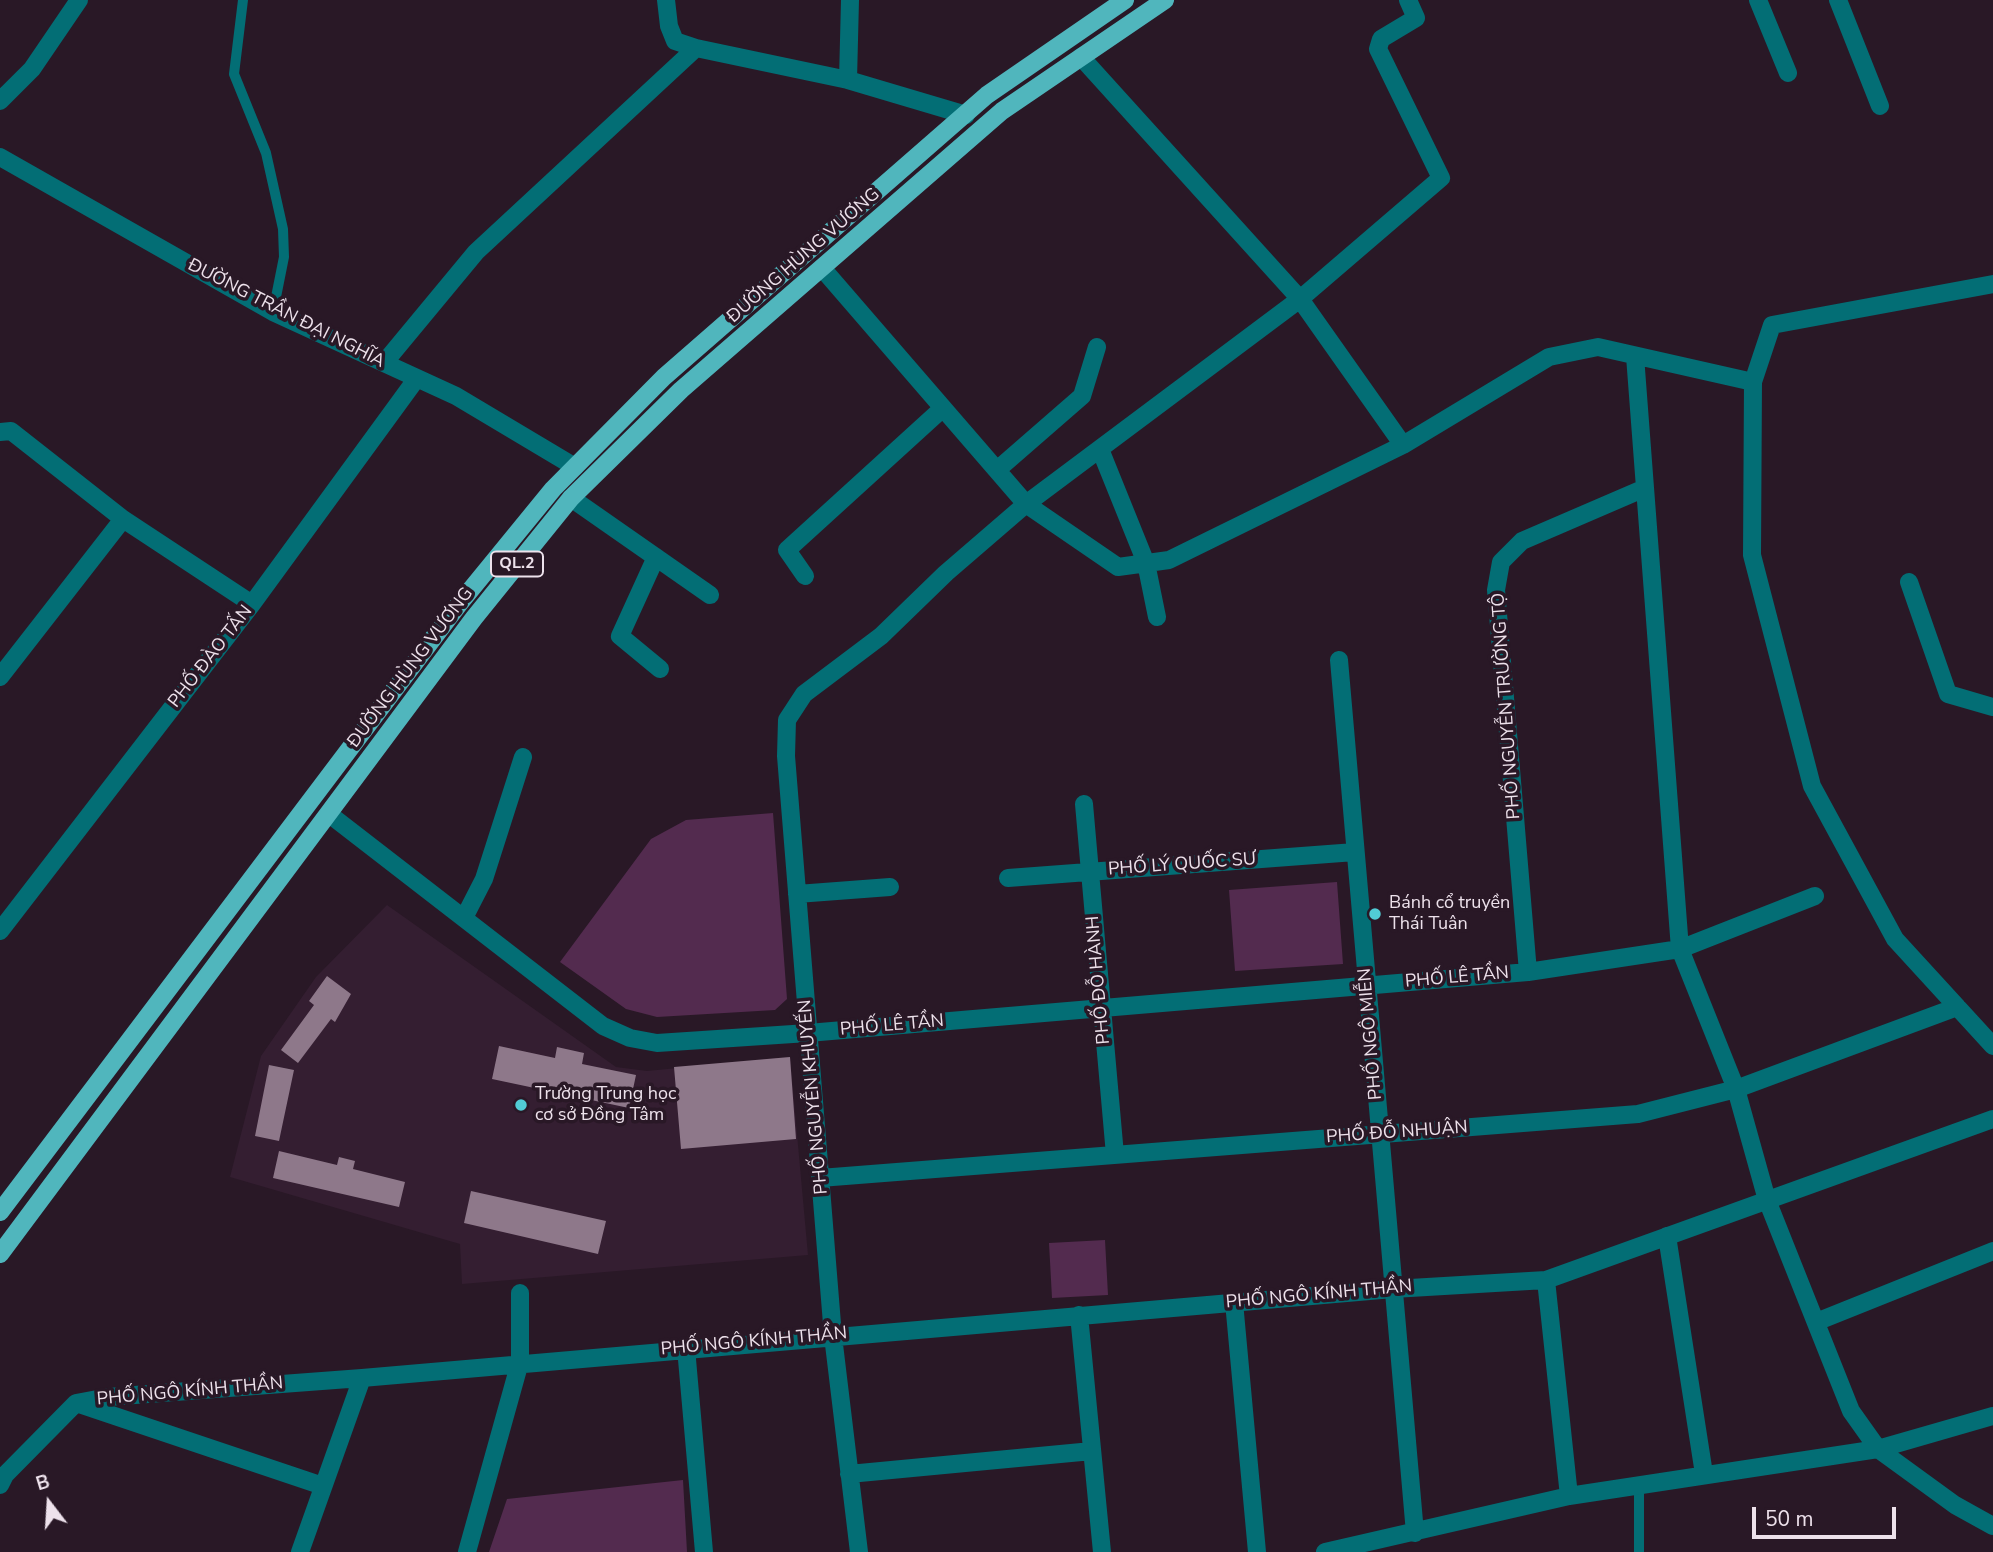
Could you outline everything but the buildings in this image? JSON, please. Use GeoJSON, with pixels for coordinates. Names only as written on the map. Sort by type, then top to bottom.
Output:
{"type":"FeatureCollection","features":[{"type":"Feature","properties":{"kind":"main road","name":"ĐƯỜNG HÙNG VƯƠNG"},"geometry":{"type":"LineString","coordinates":[[0,1212],[459,604],[575,467],[664,377],[987,94],[1125,0]]}},
{"type":"Feature","properties":{"kind":"main road","name":"ĐƯỜNG HÙNG VƯƠNG"},"geometry":{"type":"LineString","coordinates":[[0,1254],[474,618],[571,498],[681,390],[1002,111],[1165,0]]}},
{"type":"Feature","properties":{"kind":"main road"},"geometry":{"type":"LineString","coordinates":[[575,467],[592,477]]}},
{"type":"Feature","properties":{"kind":"street"},"geometry":{"type":"LineString","coordinates":[[0,101],[32,69],[79,0]]}},
{"type":"Feature","properties":{"kind":"street"},"geometry":{"type":"LineString","coordinates":[[666,0],[669,26],[675,41],[696,48],[848,80],[966,115]]}},
{"type":"Feature","properties":{"kind":"street"},"geometry":{"type":"LineString","coordinates":[[848,80],[850,0]]}},
{"type":"Feature","properties":{"kind":"street","name":"PHỐ NGUYỄN KHUYẾN"},"geometry":{"type":"LineString","coordinates":[[859,1552],[833,1336],[785,746],[787,720],[804,694],[881,636],[946,573],[1026,503],[1300,299],[1441,178],[1378,49],[1381,39],[1416,18],[1408,0]]}},
{"type":"Feature","properties":{"kind":"street"},"geometry":{"type":"LineString","coordinates":[[1758,0],[1788,74]]}},
{"type":"Feature","properties":{"kind":"street"},"geometry":{"type":"LineString","coordinates":[[1838,0],[1880,106]]}},
{"type":"Feature","properties":{"kind":"street"},"geometry":{"type":"LineString","coordinates":[[384,363],[475,252],[696,48]]}},
{"type":"Feature","properties":{"kind":"street"},"geometry":{"type":"LineString","coordinates":[[1081,57],[1300,299],[1403,445]]}},
{"type":"Feature","properties":{"kind":"street","name":"ĐƯỜNG TRẦN ĐẠI NGHĨA"},"geometry":{"type":"LineString","coordinates":[[0,157],[274,312],[456,396],[575,467]]}},
{"type":"Feature","properties":{"kind":"street"},"geometry":{"type":"LineString","coordinates":[[822,268],[1026,503],[1118,567],[1169,560],[1403,445],[1549,357],[1598,347],[1753,382]]}},
{"type":"Feature","properties":{"kind":"street"},"geometry":{"type":"LineString","coordinates":[[1993,284],[1772,326],[1753,382],[1752,555],[1812,786],[1895,939],[1993,1046]]}},
{"type":"Feature","properties":{"kind":"street"},"geometry":{"type":"LineString","coordinates":[[997,470],[1082,396],[1097,347]]}},
{"type":"Feature","properties":{"kind":"street"},"geometry":{"type":"LineString","coordinates":[[1635,356],[1680,949],[1736,1089],[1767,1200],[1852,1411],[1878,1449],[1955,1505],[1993,1526]]}},
{"type":"Feature","properties":{"kind":"street","name":"PHỐ ĐÀO TẤN"},"geometry":{"type":"LineString","coordinates":[[0,931],[252,604],[418,379]]}},
{"type":"Feature","properties":{"kind":"street"},"geometry":{"type":"LineString","coordinates":[[805,576],[787,550],[943,408]]}},
{"type":"Feature","properties":{"kind":"street"},"geometry":{"type":"LineString","coordinates":[[0,432],[11,431],[123,519],[252,604]]}},
{"type":"Feature","properties":{"kind":"street"},"geometry":{"type":"LineString","coordinates":[[1100,449],[1146,564],[1157,617]]}},
{"type":"Feature","properties":{"kind":"street","name":"PHỐ NGUYỄN TRƯỜNG TỘ"},"geometry":{"type":"LineString","coordinates":[[1528,972],[1496,590],[1501,562],[1522,541],[1645,488]]}},
{"type":"Feature","properties":{"kind":"street"},"geometry":{"type":"LineString","coordinates":[[571,498],[710,595]]}},
{"type":"Feature","properties":{"kind":"street"},"geometry":{"type":"LineString","coordinates":[[0,677],[123,519]]}},
{"type":"Feature","properties":{"kind":"street"},"geometry":{"type":"LineString","coordinates":[[656,557],[620,636],[660,669]]}},
{"type":"Feature","properties":{"kind":"street"},"geometry":{"type":"LineString","coordinates":[[1909,582],[1948,694],[1993,707]]}},
{"type":"Feature","properties":{"kind":"street","name":"PHỐ NGÔ MIỄN"},"geometry":{"type":"LineString","coordinates":[[1339,660],[1415,1533]]}},
{"type":"Feature","properties":{"kind":"street"},"geometry":{"type":"LineString","coordinates":[[465,916],[484,879],[523,757]]}},
{"type":"Feature","properties":{"kind":"street","name":"PHỐ ĐỖ HÀNH"},"geometry":{"type":"LineString","coordinates":[[1084,804],[1115,1155]]}},
{"type":"Feature","properties":{"kind":"street","name":"PHỐ LÊ TẦN"},"geometry":{"type":"LineString","coordinates":[[329,814],[465,916],[603,1026],[630,1038],[657,1043],[808,1033],[1528,972],[1680,949],[1815,896]]}},
{"type":"Feature","properties":{"kind":"street","name":"PHỐ LÝ QUỐC SƯ"},"geometry":{"type":"LineString","coordinates":[[1008,878],[1355,852]]}},
{"type":"Feature","properties":{"kind":"street"},"geometry":{"type":"LineString","coordinates":[[797,894],[890,887]]}},
{"type":"Feature","properties":{"kind":"street","name":"PHỐ ĐỖ NHUẬN"},"geometry":{"type":"LineString","coordinates":[[820,1178],[1638,1114],[1736,1089],[1957,1007]]}},
{"type":"Feature","properties":{"kind":"street","name":"PHỐ NGÔ KÍNH THẦN"},"geometry":{"type":"LineString","coordinates":[[0,1485],[5,1475],[76,1403],[108,1397],[362,1378],[520,1362],[1392,1289],[1546,1280],[1993,1119]]}},
{"type":"Feature","properties":{"kind":"street"},"geometry":{"type":"LineString","coordinates":[[1667,1236],[1704,1474]]}},
{"type":"Feature","properties":{"kind":"street"},"geometry":{"type":"LineString","coordinates":[[1816,1322],[1993,1251]]}},
{"type":"Feature","properties":{"kind":"street"},"geometry":{"type":"LineString","coordinates":[[1546,1280],[1569,1496]]}},
{"type":"Feature","properties":{"kind":"street"},"geometry":{"type":"LineString","coordinates":[[467,1552],[520,1362],[520,1293]]}},
{"type":"Feature","properties":{"kind":"street"},"geometry":{"type":"LineString","coordinates":[[1234,1302],[1257,1552]]}},
{"type":"Feature","properties":{"kind":"street"},"geometry":{"type":"LineString","coordinates":[[1079,1315],[1102,1552]]}},
{"type":"Feature","properties":{"kind":"street"},"geometry":{"type":"LineString","coordinates":[[686,1348],[704,1552]]}},
{"type":"Feature","properties":{"kind":"street"},"geometry":{"type":"LineString","coordinates":[[300,1552],[362,1378]]}},
{"type":"Feature","properties":{"kind":"street"},"geometry":{"type":"LineString","coordinates":[[76,1403],[323,1486]]}},
{"type":"Feature","properties":{"kind":"street"},"geometry":{"type":"LineString","coordinates":[[1325,1552],[1359,1548],[1569,1496],[1639,1483],[1878,1449],[1993,1416]]}},
{"type":"Feature","properties":{"kind":"street"},"geometry":{"type":"LineString","coordinates":[[849,1474],[1092,1451]]}},
{"type":"Feature","properties":{"kind":"lane"},"geometry":{"type":"LineString","coordinates":[[243,0],[234,74],[266,153],[283,229],[284,257],[274,312]]}},
{"type":"Feature","properties":{"kind":"lane"},"geometry":{"type":"LineString","coordinates":[[1639,1483],[1639,1552]]}},
{"type":"Feature","properties":{"kind":"shaded area"},"geometry":{"type":"Polygon","coordinates":[[[773,813],[787,999],[775,1010],[657,1017],[626,1009],[560,962],[651,839],[686,820],[773,813]]]}},
{"type":"Feature","properties":{"kind":"shaded area"},"geometry":{"type":"Polygon","coordinates":[[[1337,882],[1343,964],[1235,971],[1229,890],[1337,882]]]}},
{"type":"Feature","properties":{"kind":"shaded area","name":"Trường Trung học cơ sở Đồng Tâm"},"geometry":{"type":"Polygon","coordinates":[[[387,905],[616,1067],[647,1071],[790,1057],[808,1255],[462,1284],[460,1244],[230,1177],[261,1056],[316,977],[387,905]]]}},
{"type":"Feature","properties":{"kind":"shaded area"},"geometry":{"type":"Polygon","coordinates":[[[1105,1240],[1108,1295],[1052,1298],[1049,1243],[1105,1240]]]}},
{"type":"Feature","properties":{"kind":"shaded area"},"geometry":{"type":"Polygon","coordinates":[[[683,1480],[687,1552],[489,1552],[507,1499],[683,1480]]]}},
{"type":"Feature","properties":{"kind":"place","name":"Bánh cổ truyền Thái Tuân"},"geometry":{"type":"Point","coordinates":[1375,914]}},
{"type":"Feature","properties":{"kind":"place","name":"Trường Trung học cơ sở Đồng Tâm"},"geometry":{"type":"Point","coordinates":[521,1105]}}]}
